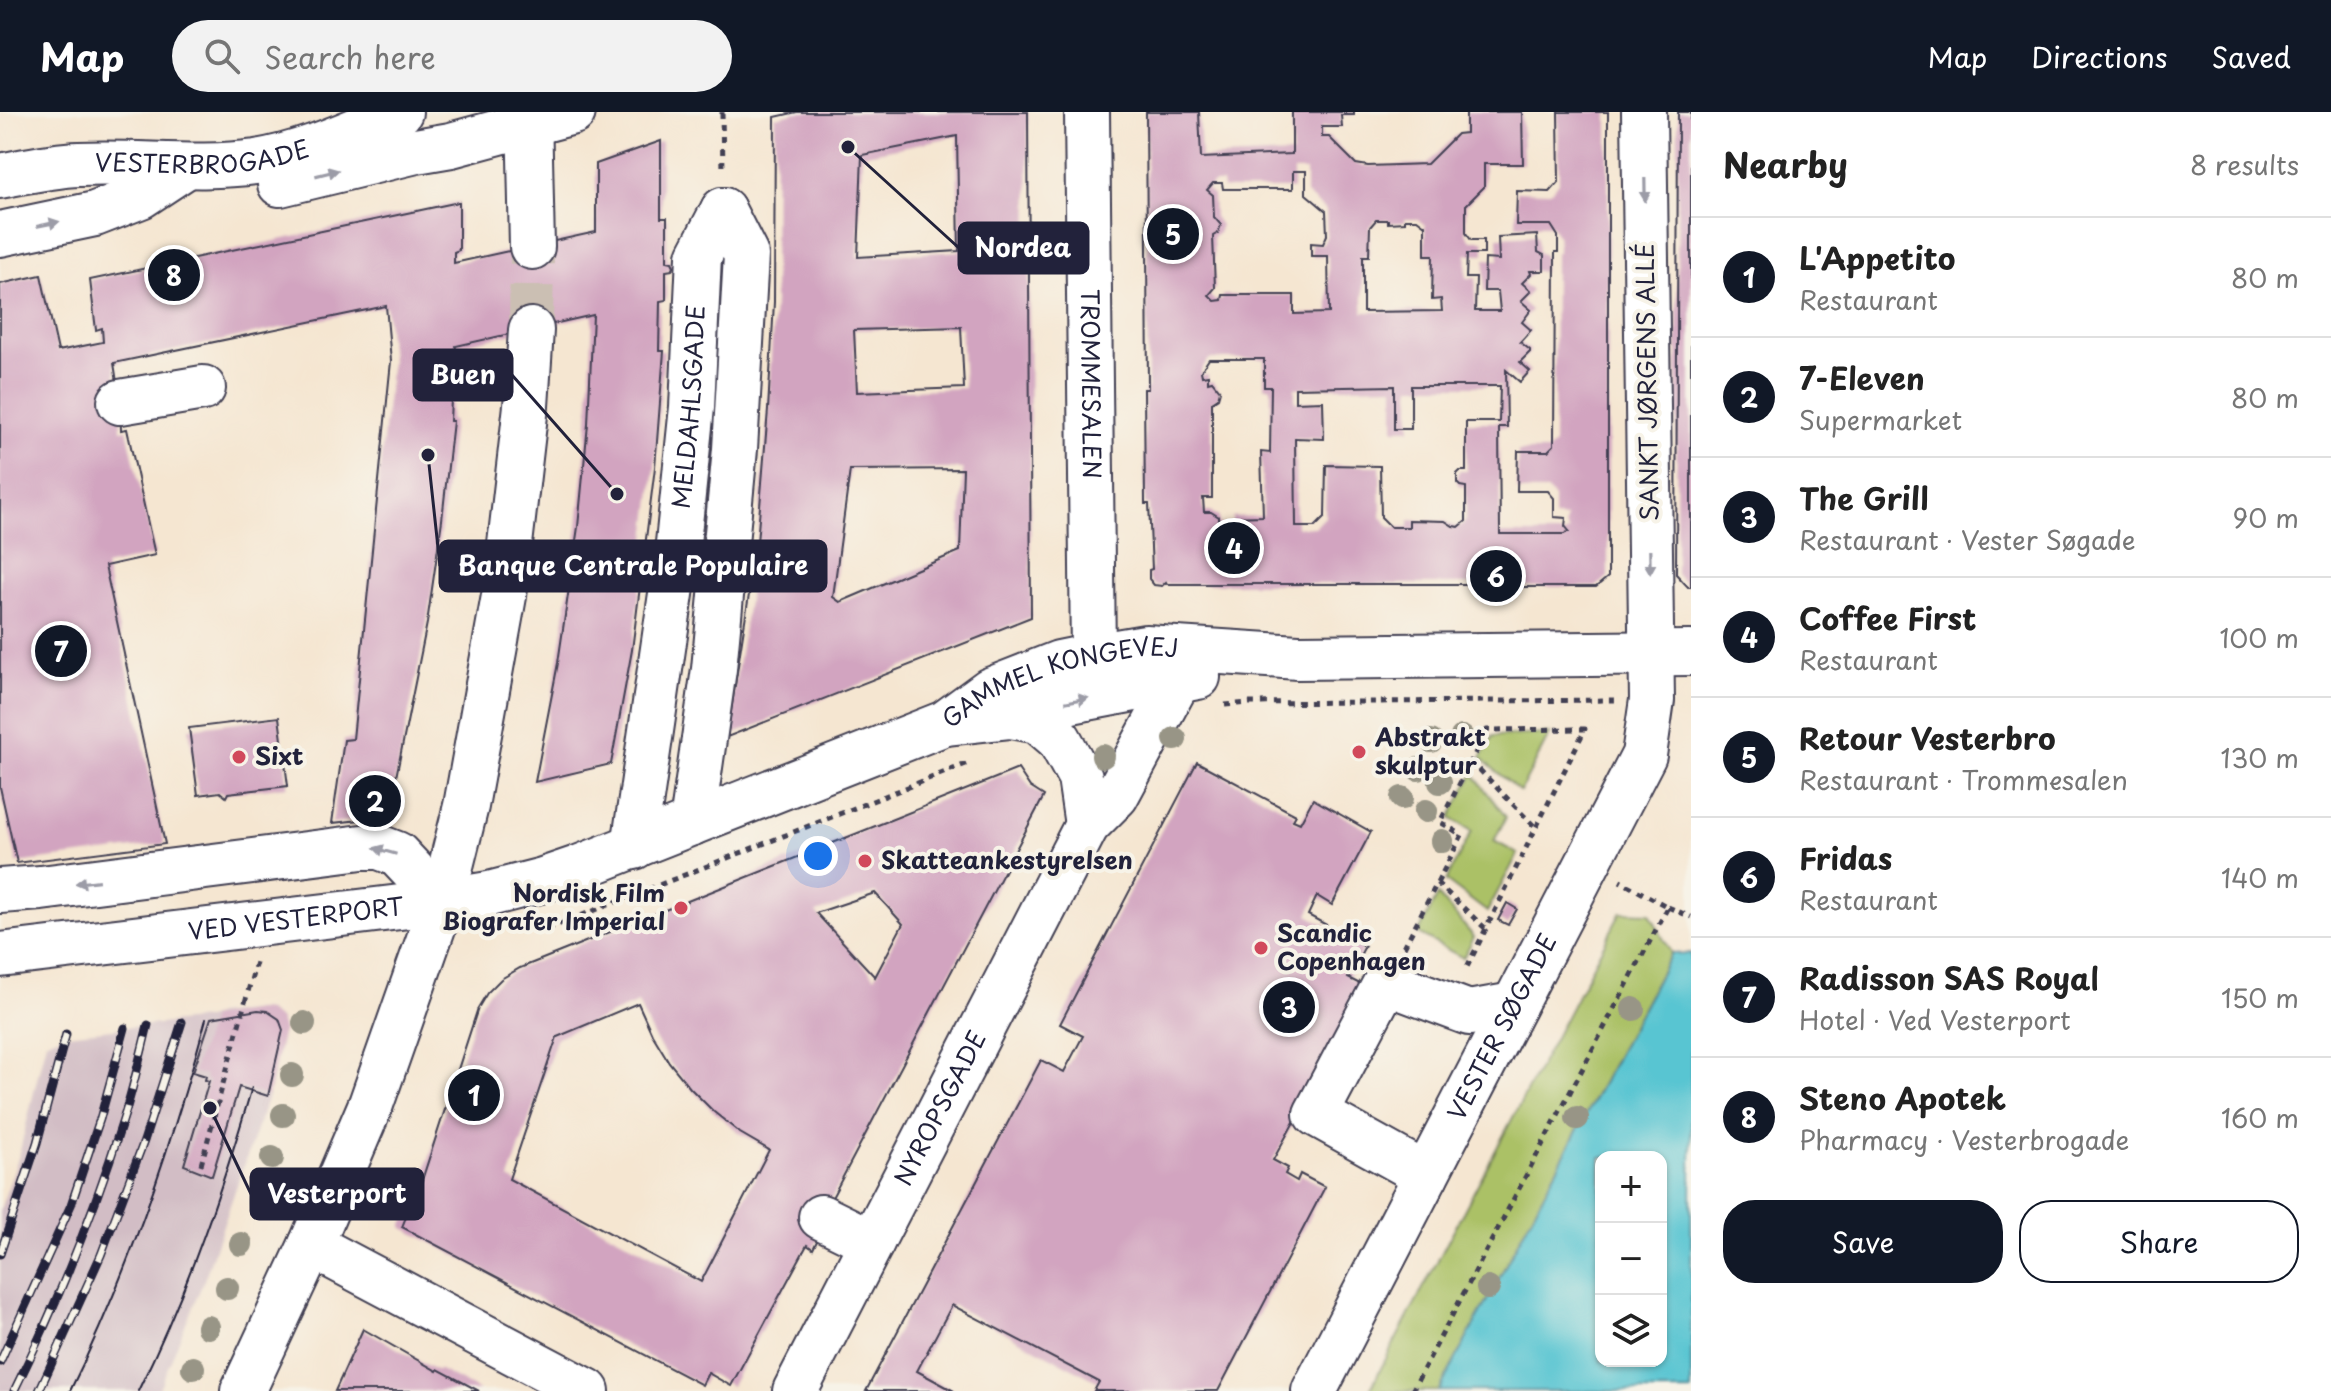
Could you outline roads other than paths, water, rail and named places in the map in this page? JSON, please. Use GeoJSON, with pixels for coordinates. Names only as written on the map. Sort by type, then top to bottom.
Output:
{"type":"FeatureCollection","features":[{"type":"Feature","properties":{"kind":"street","name":"VESTERBROGADE"},"geometry":{"type":"LineString","coordinates":[[0,176],[50,166],[80,164],[185,167],[252,162],[286,156],[400,112]]}},
{"type":"Feature","properties":{"kind":"street"},"geometry":{"type":"LineString","coordinates":[[0,234],[95,214],[141,196],[185,167],[221,183],[251,190],[451,145],[529,118],[573,112]]}},
{"type":"Feature","properties":{"kind":"street","name":"TROMMESALEN"},"geometry":{"type":"LineString","coordinates":[[1087,112],[1093,656]]}},
{"type":"Feature","properties":{"kind":"street","name":"SANKT JØRGENS ALLÉ"},"geometry":{"type":"LineString","coordinates":[[1644,112],[1671,653]]}},
{"type":"Feature","properties":{"kind":"street"},"geometry":{"type":"LineString","coordinates":[[529,118],[532,247]]}},
{"type":"Feature","properties":{"kind":"street","name":"MELDAHLSGADE"},"geometry":{"type":"LineString","coordinates":[[634,847],[677,553],[692,407],[699,256],[723,210],[746,255],[734,465],[714,669],[692,823]]}},
{"type":"Feature","properties":{"kind":"street"},"geometry":{"type":"LineString","coordinates":[[243,1391],[311,1245],[371,1104],[442,902],[471,778],[504,596],[526,406],[531,330]]}},
{"type":"Feature","properties":{"kind":"street"},"geometry":{"type":"LineString","coordinates":[[120,402],[203,388]]}},
{"type":"Feature","properties":{"kind":"street","name":"GAMMEL KONGEVEJ"},"geometry":{"type":"LineString","coordinates":[[945,723],[990,690],[1059,663],[1146,647],[1298,657],[1671,653]]}},
{"type":"Feature","properties":{"kind":"street","name":"VESTER SØGADE"},"geometry":{"type":"LineString","coordinates":[[1314,1391],[1644,755],[1652,700],[1671,653]]}},
{"type":"Feature","properties":{"kind":"street","name":"GAMMEL KONGEVEJ"},"geometry":{"type":"LineString","coordinates":[[945,723],[1011,716],[1072,701],[1298,657]]}},
{"type":"Feature","properties":{"kind":"street","name":"NYROPSGADE"},"geometry":{"type":"LineString","coordinates":[[795,1391],[1087,825],[1116,796],[1178,681]]}},
{"type":"Feature","properties":{"kind":"street"},"geometry":{"type":"LineString","coordinates":[[1011,716],[1038,721],[1059,739],[1080,777],[1087,825]]}},
{"type":"Feature","properties":{"kind":"street","name":"VED VESTERPORT"},"geometry":{"type":"LineString","coordinates":[[0,955],[489,894],[543,880],[634,847],[945,723]]}},
{"type":"Feature","properties":{"kind":"street"},"geometry":{"type":"LineString","coordinates":[[0,891],[379,847],[397,854],[442,902]]}},
{"type":"Feature","properties":{"kind":"street"},"geometry":{"type":"LineString","coordinates":[[1426,1175],[1316,1114],[1395,964],[1469,1013],[1514,1005]]}},
{"type":"Feature","properties":{"kind":"street"},"geometry":{"type":"LineString","coordinates":[[821,1217],[872,1242]]}},
{"type":"Feature","properties":{"kind":"street"},"geometry":{"type":"LineString","coordinates":[[311,1245],[587,1391]]}},
{"type":"Feature","properties":{"kind":"water"},"geometry":{"type":"Polygon","coordinates":[[[1691,953],[1691,1391],[1439,1391],[1671,954],[1691,953]]]}},
{"type":"Feature","properties":{"kind":"tunnel"},"geometry":{"type":"LineString","coordinates":[[531,330],[532,247]]}},
{"type":"Feature","properties":{"kind":"tram line"},"geometry":{"type":"LineString","coordinates":[[70,1391],[130,1255],[178,1114],[206,1019]]}},
{"type":"Feature","properties":{"kind":"tram line"},"geometry":{"type":"LineString","coordinates":[[138,1391],[202,1242],[252,1087]]}},
{"type":"Feature","properties":{"kind":"railway"},"geometry":{"type":"LineString","coordinates":[[39,1391],[101,1255],[144,1141],[182,1022]]}},
{"type":"Feature","properties":{"kind":"railway"},"geometry":{"type":"LineString","coordinates":[[14,1391],[60,1291],[100,1189],[127,1108],[148,1025]]}},
{"type":"Feature","properties":{"kind":"railway"},"geometry":{"type":"LineString","coordinates":[[0,1362],[71,1205],[100,1119],[125,1028]]}},
{"type":"Feature","properties":{"kind":"railway"},"geometry":{"type":"LineString","coordinates":[[0,1254],[37,1143],[66,1034]]}},
{"type":"Feature","properties":{"kind":"place","name":"Nordea"},"geometry":{"type":"Point","coordinates":[848,147]}},
{"type":"Feature","properties":{"kind":"place","name":"Retour Vesterbro"},"geometry":{"type":"Point","coordinates":[1173,234]}},
{"type":"Feature","properties":{"kind":"place","name":"Steno Apotek"},"geometry":{"type":"Point","coordinates":[174,275]}},
{"type":"Feature","properties":{"kind":"place","name":"Banque Centrale Populaire"},"geometry":{"type":"Point","coordinates":[428,455]}},
{"type":"Feature","properties":{"kind":"place","name":"Buen"},"geometry":{"type":"Point","coordinates":[617,494]}},
{"type":"Feature","properties":{"kind":"place","name":"Coffee First"},"geometry":{"type":"Point","coordinates":[1234,548]}},
{"type":"Feature","properties":{"kind":"place","name":"Fridas"},"geometry":{"type":"Point","coordinates":[1496,576]}},
{"type":"Feature","properties":{"kind":"place","name":"Radisson SAS Royal"},"geometry":{"type":"Point","coordinates":[61,651]}},
{"type":"Feature","properties":{"kind":"place","name":"Abstrakt skulptur"},"geometry":{"type":"Point","coordinates":[1359,752]}},
{"type":"Feature","properties":{"kind":"place","name":"Sixt"},"geometry":{"type":"Point","coordinates":[239,757]}},
{"type":"Feature","properties":{"kind":"place","name":"7-Eleven"},"geometry":{"type":"Point","coordinates":[375,801]}},
{"type":"Feature","properties":{"kind":"place","name":"Skatteankestyrelsen"},"geometry":{"type":"Point","coordinates":[865,861]}},
{"type":"Feature","properties":{"kind":"place","name":"Nordisk Film Biografer Imperial"},"geometry":{"type":"Point","coordinates":[681,908]}},
{"type":"Feature","properties":{"kind":"place","name":"Scandic Copenhagen"},"geometry":{"type":"Point","coordinates":[1261,948]}},
{"type":"Feature","properties":{"kind":"place","name":"The Grill"},"geometry":{"type":"Point","coordinates":[1289,1007]}},
{"type":"Feature","properties":{"kind":"place","name":"L'Appetito"},"geometry":{"type":"Point","coordinates":[474,1095]}},
{"type":"Feature","properties":{"kind":"place","name":"Vesterport"},"geometry":{"type":"Point","coordinates":[210,1108]}}]}
